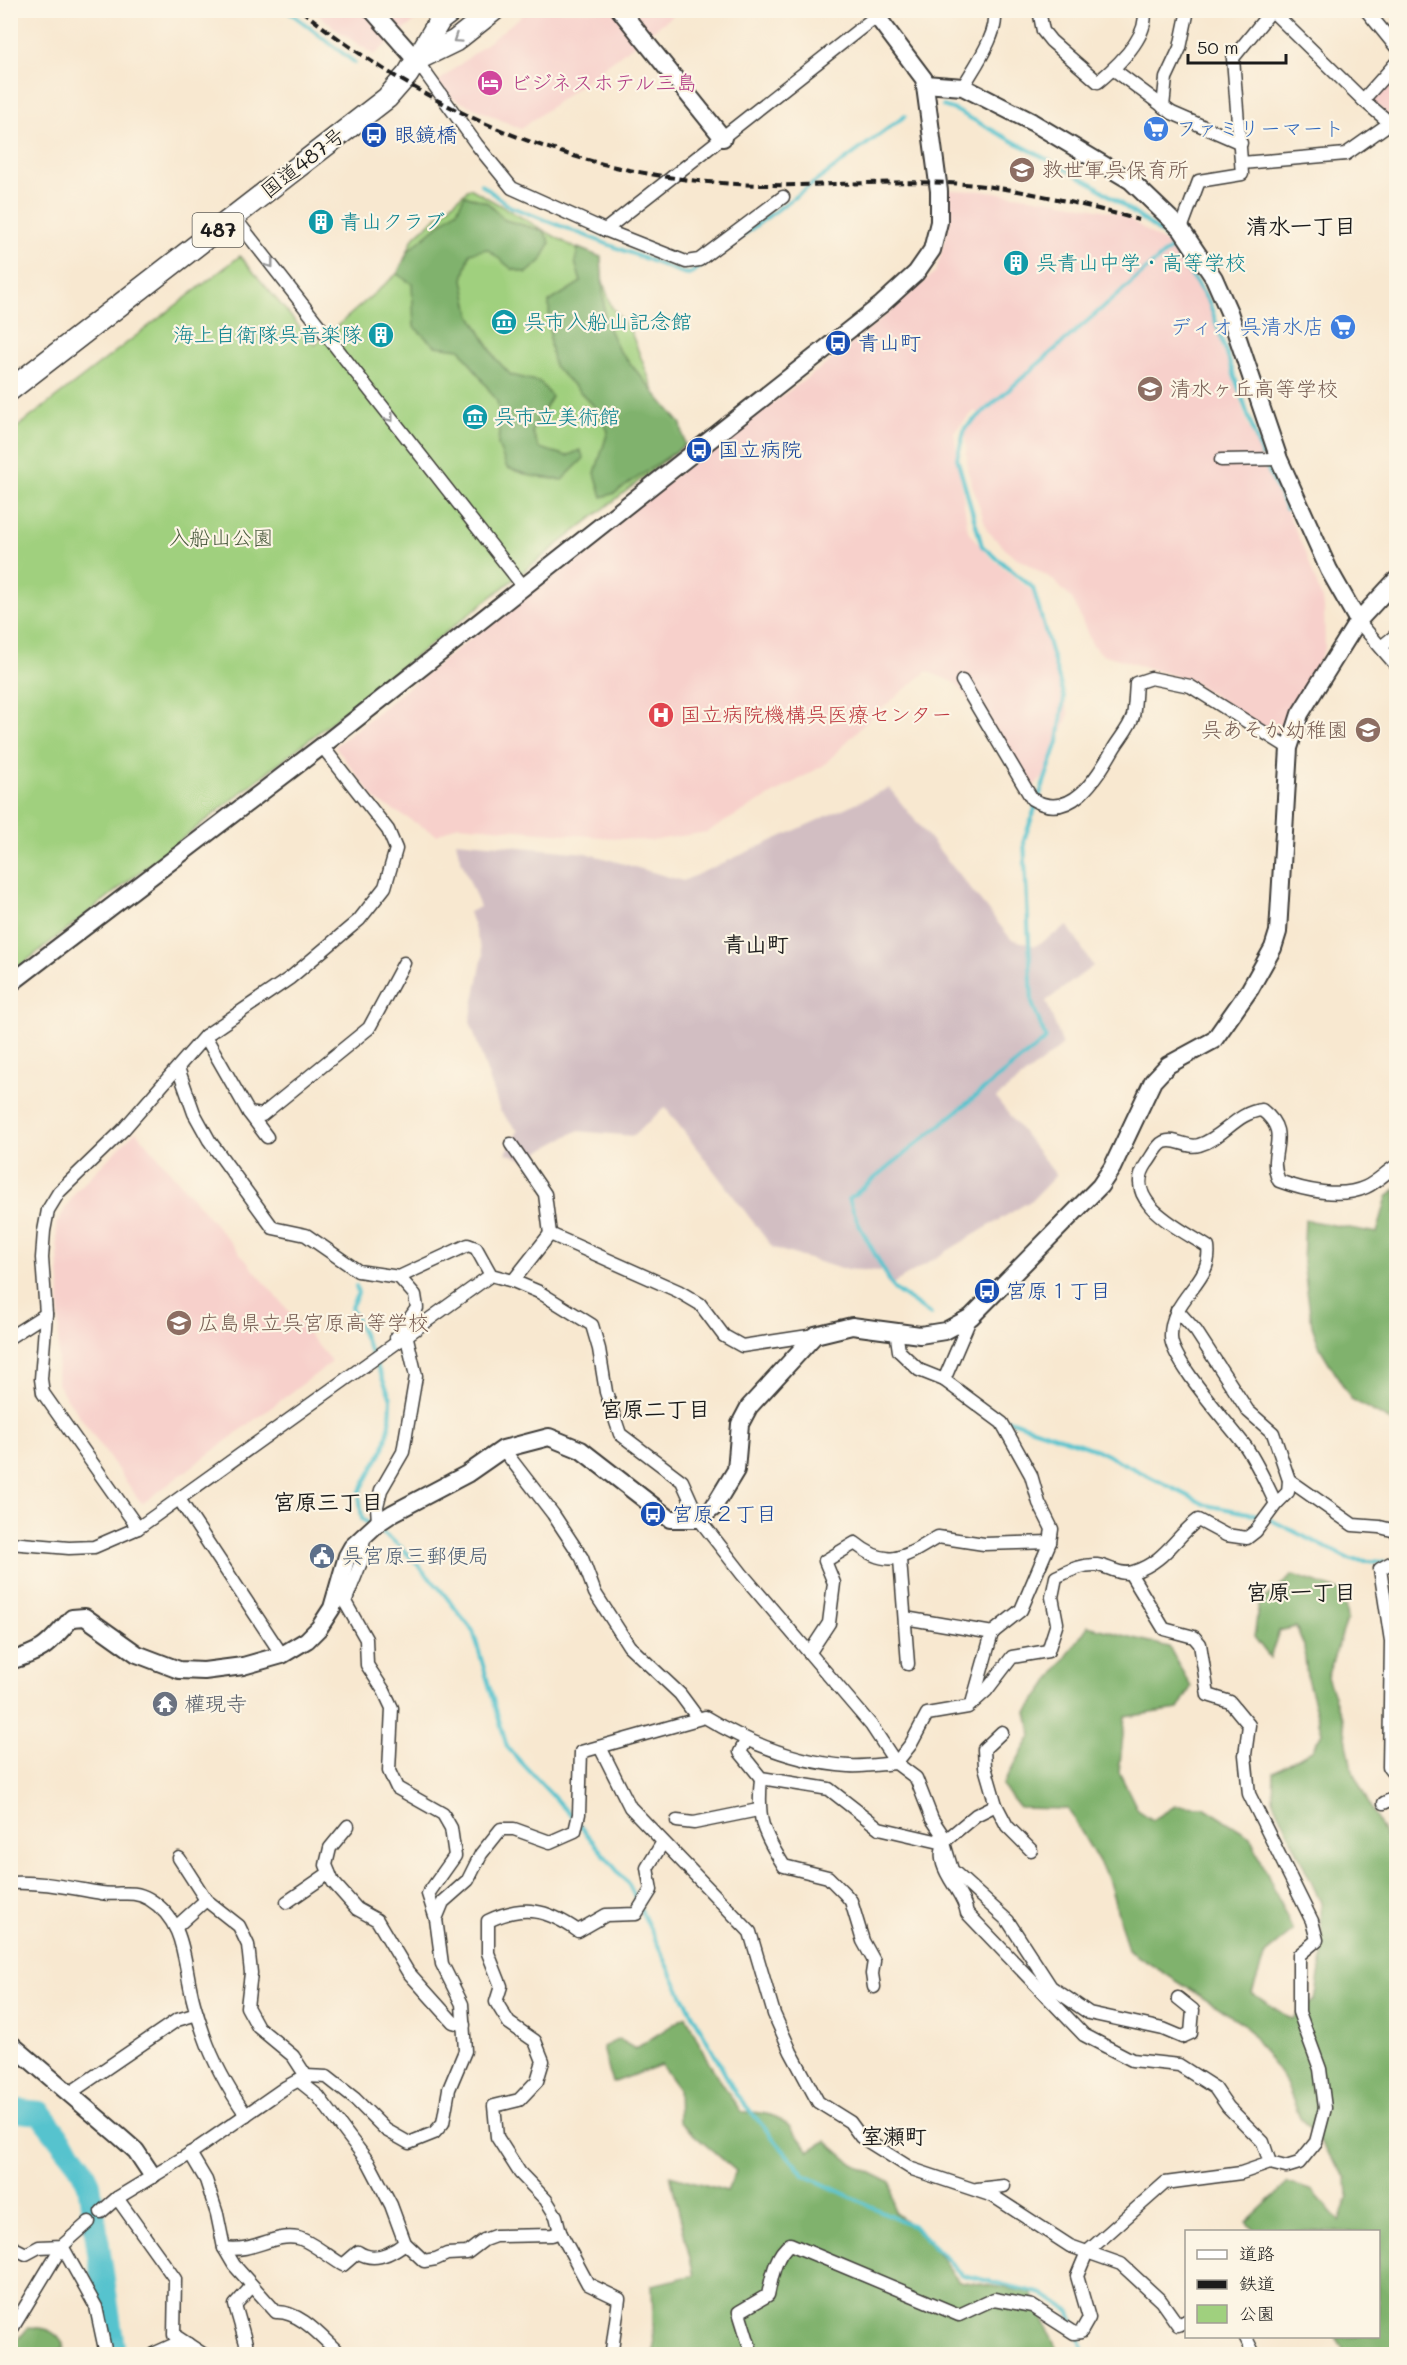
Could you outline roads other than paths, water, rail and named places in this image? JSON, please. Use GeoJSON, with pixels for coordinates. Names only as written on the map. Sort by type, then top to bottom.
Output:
{"type":"FeatureCollection","features":[{"type":"Feature","properties":{"kind":"highway","name":"国道487号"},"geometry":{"type":"LineString","coordinates":[[10,390],[387,98],[408,74],[440,20],[453,10]]}},
{"type":"Feature","properties":{"kind":"highway","name":"国道487号"},"geometry":{"type":"LineString","coordinates":[[416,60],[455,41],[494,10]]}},
{"type":"Feature","properties":{"kind":"street"},"geometry":{"type":"LineString","coordinates":[[372,10],[416,60],[477,145],[512,188],[605,231],[686,262],[699,260],[783,196]]}},
{"type":"Feature","properties":{"kind":"street"},"geometry":{"type":"LineString","coordinates":[[620,10],[723,138]]}},
{"type":"Feature","properties":{"kind":"street"},"geometry":{"type":"LineString","coordinates":[[963,87],[993,33],[997,18],[994,10]]}},
{"type":"Feature","properties":{"kind":"street"},"geometry":{"type":"LineString","coordinates":[[1038,10],[1043,31],[1051,41],[1098,82],[1113,69],[1139,35],[1146,20],[1144,10]]}},
{"type":"Feature","properties":{"kind":"street"},"geometry":{"type":"LineString","coordinates":[[1163,107],[1166,78],[1180,48],[1188,10]]}},
{"type":"Feature","properties":{"kind":"street"},"geometry":{"type":"LineString","coordinates":[[1366,10],[1396,47]]}},
{"type":"Feature","properties":{"kind":"street"},"geometry":{"type":"LineString","coordinates":[[1181,229],[1199,181],[1242,174],[1233,58],[1271,11],[1393,126],[1346,154],[1242,163]]}},
{"type":"Feature","properties":{"kind":"street"},"geometry":{"type":"LineString","coordinates":[[10,984],[322,746],[882,304],[916,273],[932,250],[939,222],[939,191],[925,84],[877,12],[605,231]]}},
{"type":"Feature","properties":{"kind":"street"},"geometry":{"type":"LineString","coordinates":[[1363,100],[1396,63]]}},
{"type":"Feature","properties":{"kind":"street"},"geometry":{"type":"LineString","coordinates":[[1113,69],[1172,113],[1241,143]]}},
{"type":"Feature","properties":{"kind":"street"},"geometry":{"type":"LineString","coordinates":[[925,84],[963,87],[1032,122],[1131,181],[1181,229],[1214,278],[1229,312],[1279,459],[1329,570],[1358,621],[1396,665]]}},
{"type":"Feature","properties":{"kind":"street"},"geometry":{"type":"LineString","coordinates":[[234,217],[523,586]]}},
{"type":"Feature","properties":{"kind":"street"},"geometry":{"type":"LineString","coordinates":[[1221,460],[1279,459]]}},
{"type":"Feature","properties":{"kind":"street"},"geometry":{"type":"LineString","coordinates":[[550,1234],[678,1291],[700,1304],[724,1336],[741,1346],[815,1335],[852,1326],[920,1335],[945,1331],[971,1317],[1100,1185],[1112,1168],[1153,1081],[1168,1065],[1214,1040],[1250,989],[1273,948],[1280,917],[1289,748],[1300,714],[1309,696],[1358,621],[1396,580]]}},
{"type":"Feature","properties":{"kind":"street"},"geometry":{"type":"LineString","coordinates":[[1381,646],[1396,635]]}},
{"type":"Feature","properties":{"kind":"street"},"geometry":{"type":"LineString","coordinates":[[962,681],[1038,803],[1055,807],[1077,799],[1097,778],[1132,717],[1136,683],[1152,678],[1190,686],[1289,748]]}},
{"type":"Feature","properties":{"kind":"street"},"geometry":{"type":"LineString","coordinates":[[138,1528],[43,1393],[41,1379],[46,1314],[42,1258],[48,1210],[59,1192],[123,1130],[205,1036],[290,978],[359,920],[385,887],[396,849],[388,830],[322,746]]}},
{"type":"Feature","properties":{"kind":"street"},"geometry":{"type":"LineString","coordinates":[[249,1113],[262,1115],[369,1028],[404,963]]}},
{"type":"Feature","properties":{"kind":"street"},"geometry":{"type":"LineString","coordinates":[[205,1036],[249,1113],[267,1137]]}},
{"type":"Feature","properties":{"kind":"street"},"geometry":{"type":"LineString","coordinates":[[178,1068],[194,1113],[209,1140],[273,1228],[306,1235],[358,1271],[399,1277],[468,1245],[476,1248],[491,1275],[539,1292],[592,1325],[599,1349],[606,1392],[620,1434],[682,1481],[699,1519],[742,1574],[810,1652],[845,1698],[871,1725],[896,1762],[916,1778],[932,1819],[945,1842],[952,1870],[1008,1921],[1051,1987],[1089,2013],[1163,2029],[1182,2037],[1191,2033],[1193,2010],[1178,1998]]}},
{"type":"Feature","properties":{"kind":"street"},"geometry":{"type":"LineString","coordinates":[[1276,1504],[1248,1449],[1178,1356],[1171,1341],[1171,1322],[1188,1291],[1202,1277],[1210,1260],[1208,1247],[1166,1221],[1147,1205],[1140,1182],[1143,1170],[1162,1143],[1171,1140],[1188,1146],[1200,1145],[1251,1111],[1262,1110],[1271,1117],[1278,1131],[1273,1168],[1279,1181],[1303,1188],[1356,1192],[1369,1186],[1396,1166]]}},
{"type":"Feature","properties":{"kind":"street"},"geometry":{"type":"LineString","coordinates":[[511,1144],[545,1194],[550,1234],[513,1281]]}},
{"type":"Feature","properties":{"kind":"street"},"geometry":{"type":"LineString","coordinates":[[10,1543],[69,1548],[94,1547],[138,1528],[491,1275]]}},
{"type":"Feature","properties":{"kind":"street"},"geometry":{"type":"LineString","coordinates":[[391,1345],[417,1308],[415,1295],[399,1277]]}},
{"type":"Feature","properties":{"kind":"street"},"geometry":{"type":"LineString","coordinates":[[973,1700],[986,1691],[1012,1657],[1048,1651],[1057,1623],[1052,1597],[1056,1577],[1076,1567],[1098,1565],[1130,1573],[1159,1560],[1180,1539],[1185,1529],[1198,1520],[1226,1535],[1247,1538],[1256,1531],[1288,1492],[1289,1480],[1273,1433],[1248,1411],[1196,1331],[1177,1310]]}},
{"type":"Feature","properties":{"kind":"street"},"geometry":{"type":"LineString","coordinates":[[10,1337],[46,1314]]}},
{"type":"Feature","properties":{"kind":"street"},"geometry":{"type":"LineString","coordinates":[[944,1380],[971,1317]]}},
{"type":"Feature","properties":{"kind":"street"},"geometry":{"type":"LineString","coordinates":[[436,1919],[443,1902],[468,1880],[481,1854],[501,1829],[514,1829],[550,1842],[575,1831],[579,1814],[581,1752],[697,1717],[705,1717],[746,1741],[835,1764],[852,1766],[896,1762],[911,1744],[927,1714],[968,1707],[973,1700],[993,1633],[1021,1610],[1050,1542],[1052,1529],[1039,1503],[1031,1475],[1002,1423],[944,1380],[919,1370],[899,1351],[896,1331]]}},
{"type":"Feature","properties":{"kind":"street"},"geometry":{"type":"LineString","coordinates":[[378,1523],[377,1506],[381,1490],[404,1452],[416,1376],[406,1334]]}},
{"type":"Feature","properties":{"kind":"street"},"geometry":{"type":"LineString","coordinates":[[10,1661],[42,1651],[54,1641],[72,1618],[81,1617],[96,1623],[137,1654],[179,1670],[204,1671],[243,1666],[282,1655],[307,1640],[319,1628],[332,1608],[352,1546],[378,1523],[467,1474],[503,1449],[549,1437],[581,1450],[670,1519],[699,1519],[713,1508],[736,1470],[740,1424],[749,1407],[815,1335]]}},
{"type":"Feature","properties":{"kind":"street"},"geometry":{"type":"LineString","coordinates":[[503,1449],[553,1514],[582,1558],[595,1593],[629,1646],[680,1694],[697,1717]]}},
{"type":"Feature","properties":{"kind":"street"},"geometry":{"type":"LineString","coordinates":[[1289,1480],[1353,1525],[1396,1531]]}},
{"type":"Feature","properties":{"kind":"street"},"geometry":{"type":"LineString","coordinates":[[179,1499],[282,1655]]}},
{"type":"Feature","properties":{"kind":"street"},"geometry":{"type":"LineString","coordinates":[[1374,1528],[1396,1541]]}},
{"type":"Feature","properties":{"kind":"street"},"geometry":{"type":"LineString","coordinates":[[101,2212],[117,2198],[190,2153],[302,2078],[327,2077],[355,2099],[386,2130],[409,2143],[434,2133],[443,2123],[449,2089],[465,2051],[464,2025],[462,2004],[442,1964],[436,1919],[428,1894],[455,1856],[451,1828],[443,1814],[397,1788],[389,1771],[392,1708],[367,1665],[366,1639],[345,1602],[361,1562],[364,1537]]}},
{"type":"Feature","properties":{"kind":"street"},"geometry":{"type":"LineString","coordinates":[[810,1652],[829,1623],[834,1583],[825,1561],[855,1543],[869,1555],[900,1559],[938,1537],[984,1544],[1050,1542]]}},
{"type":"Feature","properties":{"kind":"street"},"geometry":{"type":"LineString","coordinates":[[900,1559],[908,1664]]}},
{"type":"Feature","properties":{"kind":"street"},"geometry":{"type":"LineString","coordinates":[[1396,1560],[1396,1563],[1380,1569],[1391,1641],[1389,1767],[1396,1776]]}},
{"type":"Feature","properties":{"kind":"street"},"geometry":{"type":"LineString","coordinates":[[752,2355],[739,2312],[768,2295],[773,2271],[783,2249],[790,2244],[959,2315],[994,2299],[1032,2306],[1074,2333],[1081,2332],[1089,2318],[1077,2276],[1087,2252],[1165,2183],[1241,2173],[1270,2163],[1286,2167],[1299,2163],[1316,2142],[1325,2108],[1320,2069],[1299,2012],[1299,1955],[1317,1940],[1312,1921],[1248,1794],[1245,1755],[1249,1725],[1230,1702],[1208,1695],[1200,1644],[1194,1637],[1164,1629],[1130,1573]]}},
{"type":"Feature","properties":{"kind":"street"},"geometry":{"type":"LineString","coordinates":[[905,1618],[993,1633]]}},
{"type":"Feature","properties":{"kind":"street"},"geometry":{"type":"LineString","coordinates":[[1002,1732],[984,1749],[985,1767],[996,1805],[1007,1826],[1031,1850]]}},
{"type":"Feature","properties":{"kind":"street"},"geometry":{"type":"LineString","coordinates":[[746,1741],[741,1752],[762,1778],[829,1789],[879,1828],[945,1842]]}},
{"type":"Feature","properties":{"kind":"street"},"geometry":{"type":"LineString","coordinates":[[600,1747],[630,1807],[708,1885],[750,1932],[774,2014],[790,2052],[818,2102],[850,2122],[861,2137],[912,2169],[993,2196],[1070,2246],[1121,2264],[1161,2301],[1178,2325],[1185,2322]]}},
{"type":"Feature","properties":{"kind":"street"},"geometry":{"type":"LineString","coordinates":[[762,1778],[758,1810],[766,1838],[784,1866],[828,1876],[851,1901],[863,1941],[874,1961],[872,1974],[874,1987]]}},
{"type":"Feature","properties":{"kind":"street"},"geometry":{"type":"LineString","coordinates":[[1384,1803],[1396,1797]]}},
{"type":"Feature","properties":{"kind":"street"},"geometry":{"type":"LineString","coordinates":[[996,1805],[976,1815],[945,1842],[942,1861],[946,1876],[958,1890],[967,1913],[1077,2029],[1132,2060],[1179,2065],[1215,2088],[1228,2107],[1263,2142],[1270,2163]]}},
{"type":"Feature","properties":{"kind":"street"},"geometry":{"type":"LineString","coordinates":[[678,1821],[694,1823],[758,1810]]}},
{"type":"Feature","properties":{"kind":"street"},"geometry":{"type":"LineString","coordinates":[[348,1826],[330,1848],[326,1865],[329,1873],[343,1896],[357,1909],[377,1920],[395,1953],[429,1996],[440,2004],[453,2022],[464,2025]]}},
{"type":"Feature","properties":{"kind":"street"},"geometry":{"type":"LineString","coordinates":[[614,2355],[612,2350],[619,2300],[588,2284],[560,2232],[556,2216],[546,2200],[520,2173],[497,2137],[494,2106],[519,2100],[537,2081],[543,2061],[535,2041],[509,2023],[496,2002],[501,1986],[488,1953],[488,1921],[506,1912],[542,1911],[578,1931],[606,1915],[636,1914],[651,1890],[647,1868],[663,1842]]}},
{"type":"Feature","properties":{"kind":"street"},"geometry":{"type":"LineString","coordinates":[[179,1858],[206,1900],[239,1926],[248,1945],[251,1972],[247,2007],[258,2028],[293,2056],[302,2078],[369,2163],[392,2205],[405,2243],[424,2261],[447,2254],[467,2253],[484,2240],[495,2236],[552,2235],[560,2232]]}},
{"type":"Feature","properties":{"kind":"street"},"geometry":{"type":"LineString","coordinates":[[286,1902],[329,1873]]}},
{"type":"Feature","properties":{"kind":"street"},"geometry":{"type":"LineString","coordinates":[[10,1883],[29,1882],[105,1894],[130,1892],[149,1899],[166,1913],[177,1927],[197,2014],[226,2086],[246,2115]]}},
{"type":"Feature","properties":{"kind":"street"},"geometry":{"type":"LineString","coordinates":[[177,1927],[206,1900]]}},
{"type":"Feature","properties":{"kind":"street"},"geometry":{"type":"LineString","coordinates":[[70,2093],[177,2020],[197,2014]]}},
{"type":"Feature","properties":{"kind":"street"},"geometry":{"type":"LineString","coordinates":[[10,2043],[135,2151],[152,2175]]}},
{"type":"Feature","properties":{"kind":"street"},"geometry":{"type":"LineString","coordinates":[[190,2153],[206,2180],[217,2214],[224,2248],[252,2286],[276,2313],[287,2312],[311,2327],[340,2355]]}},
{"type":"Feature","properties":{"kind":"street"},"geometry":{"type":"LineString","coordinates":[[973,2189],[1004,2186]]}},
{"type":"Feature","properties":{"kind":"street"},"geometry":{"type":"LineString","coordinates":[[117,2198],[175,2279],[174,2336],[203,2355]]}},
{"type":"Feature","properties":{"kind":"street"},"geometry":{"type":"LineString","coordinates":[[10,2332],[62,2246],[89,2222]]}},
{"type":"Feature","properties":{"kind":"street"},"geometry":{"type":"LineString","coordinates":[[224,2248],[240,2250],[254,2248],[268,2240],[300,2238],[343,2265],[358,2252],[364,2257],[379,2257],[392,2254],[405,2243]]}},
{"type":"Feature","properties":{"kind":"street"},"geometry":{"type":"LineString","coordinates":[[10,2246],[26,2254],[39,2247],[62,2246]]}},
{"type":"Feature","properties":{"kind":"street"},"geometry":{"type":"LineString","coordinates":[[62,2246],[96,2307],[106,2355]]}},
{"type":"Feature","properties":{"kind":"street"},"geometry":{"type":"LineString","coordinates":[[249,2355],[235,2305],[252,2286]]}},
{"type":"Feature","properties":{"kind":"street"},"geometry":{"type":"LineString","coordinates":[[1246,2338],[1254,2355]]}},
{"type":"Feature","properties":{"kind":"street"},"geometry":{"type":"LineString","coordinates":[[153,2355],[173,2345],[188,2344]]}},
{"type":"Feature","properties":{"kind":"waterway"},"geometry":{"type":"LineString","coordinates":[[287,10],[354,62]]}},
{"type":"Feature","properties":{"kind":"waterway"},"geometry":{"type":"LineString","coordinates":[[943,106],[955,110],[1093,184],[1163,234],[1209,302],[1262,456]]}},
{"type":"Feature","properties":{"kind":"waterway"},"geometry":{"type":"LineString","coordinates":[[481,184],[509,206],[682,273],[690,274],[905,116]]}},
{"type":"Feature","properties":{"kind":"waterway"},"geometry":{"type":"LineString","coordinates":[[931,1315],[894,1289],[858,1223],[849,1199],[1046,1039],[1032,1003],[1024,840],[1058,742],[1064,697],[1033,588],[982,546],[957,458],[965,428],[1172,247]]}},
{"type":"Feature","properties":{"kind":"waterway"},"geometry":{"type":"LineString","coordinates":[[1265,463],[1286,509]]}},
{"type":"Feature","properties":{"kind":"waterway"},"geometry":{"type":"LineString","coordinates":[[356,1286],[358,1293],[351,1307],[391,1398],[390,1423],[384,1448],[359,1493],[362,1519],[371,1525]]}},
{"type":"Feature","properties":{"kind":"waterway"},"geometry":{"type":"LineString","coordinates":[[1006,1419],[1097,1450],[1206,1505],[1263,1516],[1351,1560],[1384,1562]]}},
{"type":"Feature","properties":{"kind":"waterway"},"geometry":{"type":"LineString","coordinates":[[377,1529],[401,1547],[440,1589],[473,1631],[507,1747],[575,1820]]}},
{"type":"Feature","properties":{"kind":"waterway"},"geometry":{"type":"LineString","coordinates":[[580,1826],[629,1885],[638,1903]]}},
{"type":"Feature","properties":{"kind":"waterway"},"geometry":{"type":"LineString","coordinates":[[641,1910],[678,1987],[736,2094],[804,2175],[913,2226],[963,2275],[1043,2294],[1070,2312],[1085,2354]]}},
{"type":"Feature","properties":{"kind":"waterway"},"geometry":{"type":"LineString","coordinates":[[10,2110],[40,2113],[80,2165],[89,2184],[114,2354]]}},
{"type":"Feature","properties":{"kind":"railway"},"geometry":{"type":"LineString","coordinates":[[301,10],[349,46],[451,108],[505,132],[560,152],[617,167],[676,178],[736,184],[922,182],[972,185],[1045,196],[1139,220]]}},
{"type":"Feature","properties":{"kind":"place","name":"ビジネスホテル三島"},"geometry":{"type":"Point","coordinates":[490,83]}},
{"type":"Feature","properties":{"kind":"place","name":"ファミリーマート"},"geometry":{"type":"Point","coordinates":[1156,129]}},
{"type":"Feature","properties":{"kind":"place","name":"眼鏡橋"},"geometry":{"type":"Point","coordinates":[374,135]}},
{"type":"Feature","properties":{"kind":"place","name":"救世軍呉保育所"},"geometry":{"type":"Point","coordinates":[1022,170]}},
{"type":"Feature","properties":{"kind":"place","name":"青山クラブ"},"geometry":{"type":"Point","coordinates":[321,222]}},
{"type":"Feature","properties":{"kind":"place","name":"呉青山中学・高等学校"},"geometry":{"type":"Point","coordinates":[1016,263]}},
{"type":"Feature","properties":{"kind":"place","name":"呉市入船山記念館"},"geometry":{"type":"Point","coordinates":[504,322]}},
{"type":"Feature","properties":{"kind":"place","name":"ディオ 呉清水店"},"geometry":{"type":"Point","coordinates":[1343,327]}},
{"type":"Feature","properties":{"kind":"place","name":"海上自衛隊呉音楽隊"},"geometry":{"type":"Point","coordinates":[381,335]}},
{"type":"Feature","properties":{"kind":"place","name":"青山町"},"geometry":{"type":"Point","coordinates":[838,343]}},
{"type":"Feature","properties":{"kind":"place","name":"清水ヶ丘高等学校"},"geometry":{"type":"Point","coordinates":[1150,389]}},
{"type":"Feature","properties":{"kind":"place","name":"呉市立美術館"},"geometry":{"type":"Point","coordinates":[475,417]}},
{"type":"Feature","properties":{"kind":"place","name":"国立病院"},"geometry":{"type":"Point","coordinates":[699,450]}},
{"type":"Feature","properties":{"kind":"place","name":"国立病院機構呉医療センター"},"geometry":{"type":"Point","coordinates":[661,715]}},
{"type":"Feature","properties":{"kind":"place","name":"呉あそか幼稚園"},"geometry":{"type":"Point","coordinates":[1368,730]}},
{"type":"Feature","properties":{"kind":"place","name":"宮原１丁目"},"geometry":{"type":"Point","coordinates":[987,1291]}},
{"type":"Feature","properties":{"kind":"place","name":"広島県立呉宮原高等学校"},"geometry":{"type":"Point","coordinates":[179,1323]}},
{"type":"Feature","properties":{"kind":"place","name":"宮原２丁目"},"geometry":{"type":"Point","coordinates":[653,1514]}},
{"type":"Feature","properties":{"kind":"place","name":"呉宮原三郵便局"},"geometry":{"type":"Point","coordinates":[322,1556]}},
{"type":"Feature","properties":{"kind":"place","name":"權現寺"},"geometry":{"type":"Point","coordinates":[165,1704]}},
{"type":"Feature","properties":{"kind":"district","name":"清水一丁目"},"geometry":{"type":"Point","coordinates":[1301,226]}},
{"type":"Feature","properties":{"kind":"district","name":"青山町"},"geometry":{"type":"Point","coordinates":[756,944]}},
{"type":"Feature","properties":{"kind":"district","name":"宮原二丁目"},"geometry":{"type":"Point","coordinates":[655,1409]}},
{"type":"Feature","properties":{"kind":"district","name":"宮原三丁目"},"geometry":{"type":"Point","coordinates":[328,1502]}},
{"type":"Feature","properties":{"kind":"district","name":"宮原一丁目"},"geometry":{"type":"Point","coordinates":[1301,1592]}},
{"type":"Feature","properties":{"kind":"district","name":"室瀬町"},"geometry":{"type":"Point","coordinates":[894,2136]}},
{"type":"Feature","properties":{"kind":"park label","name":"入船山公園"},"geometry":{"type":"Point","coordinates":[221,538]}}]}
